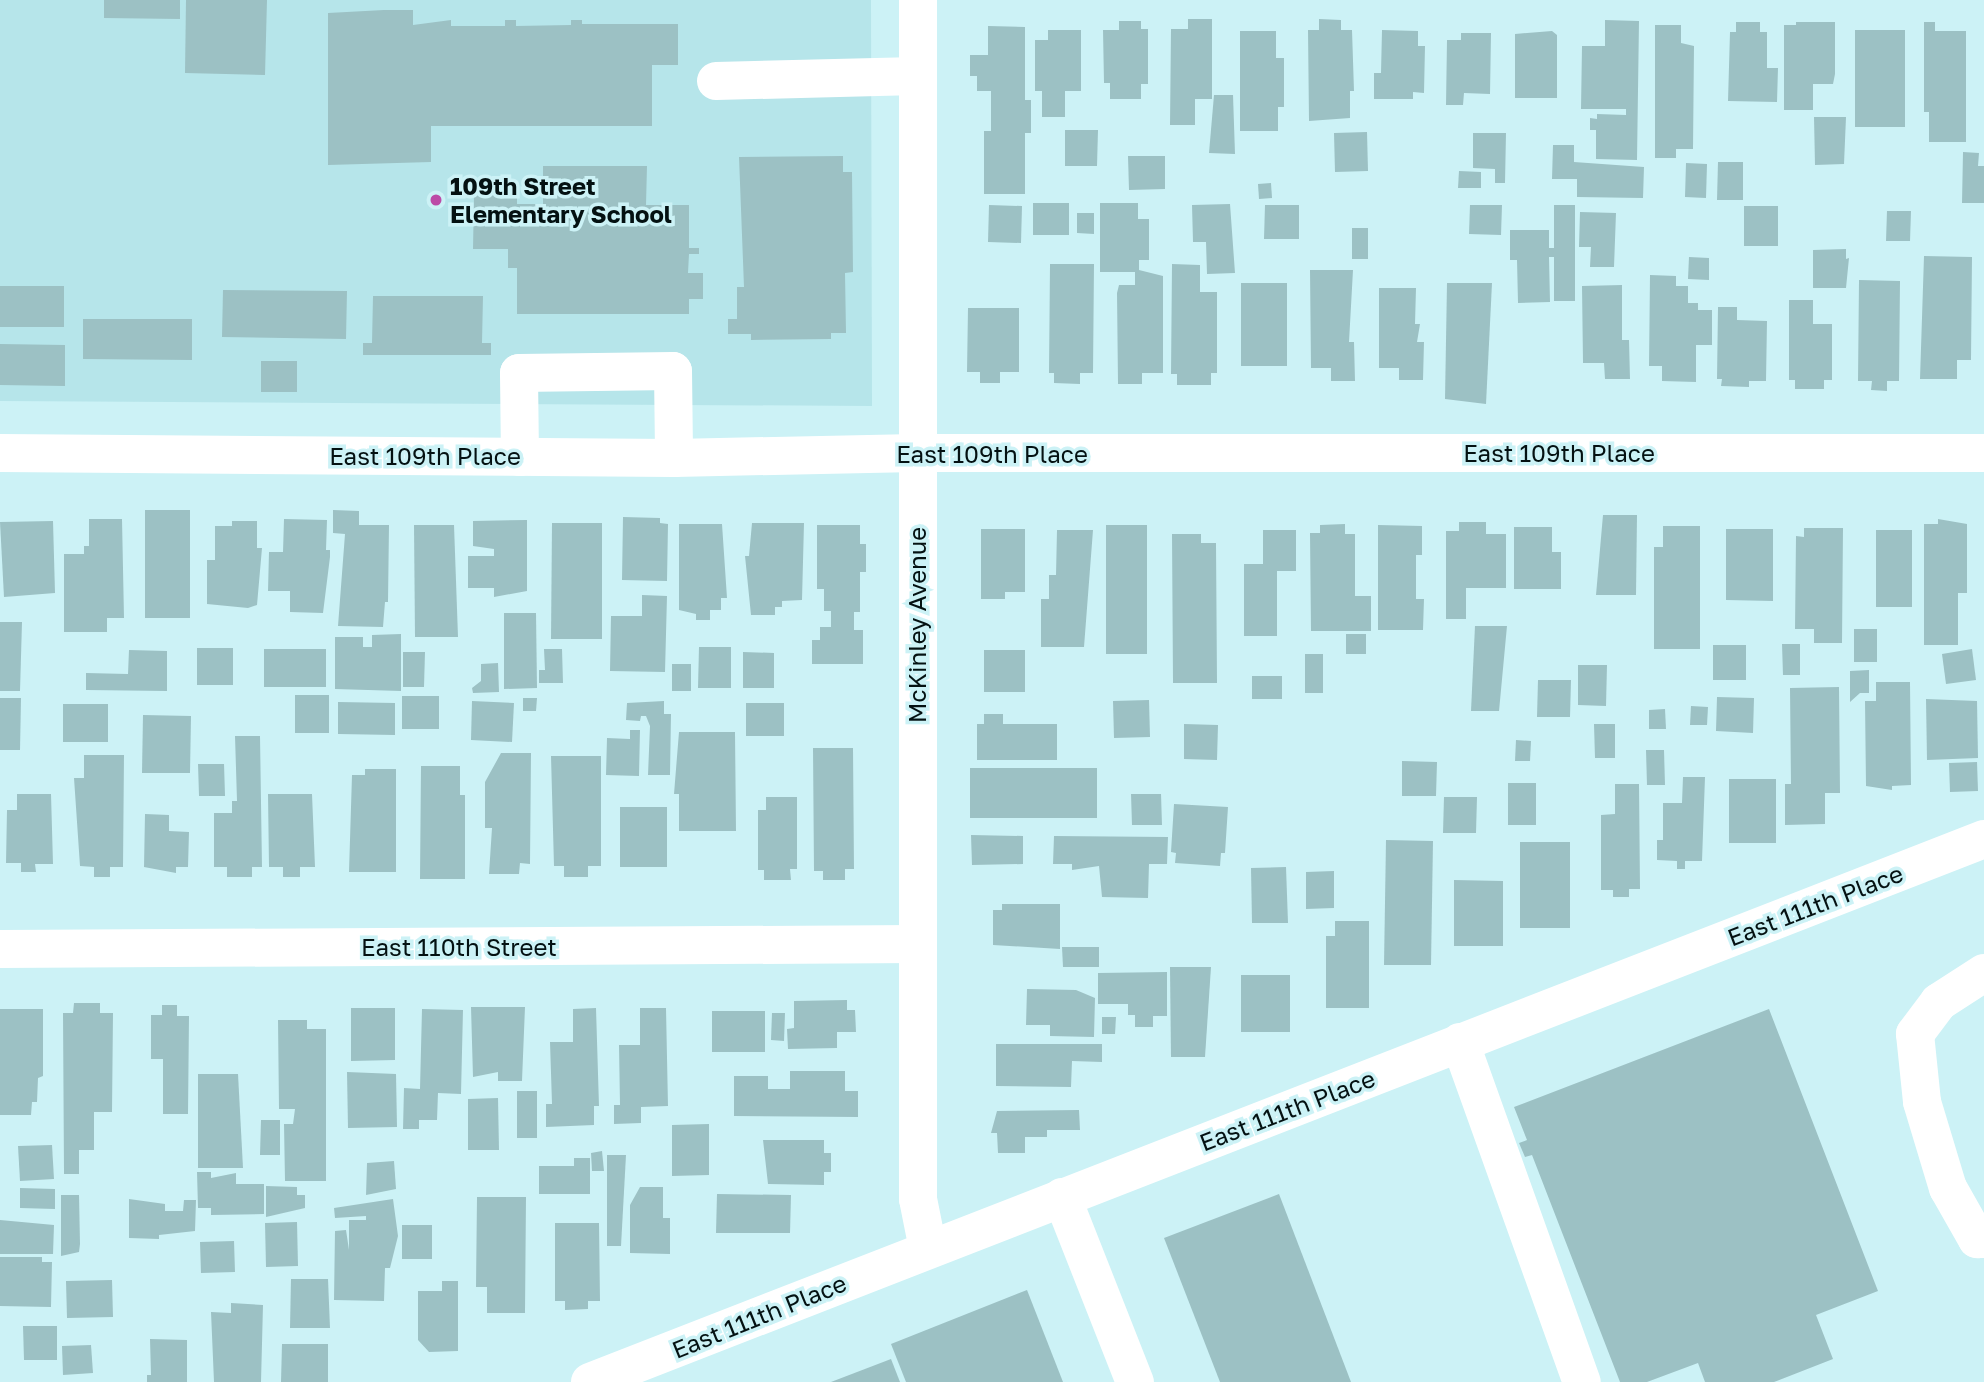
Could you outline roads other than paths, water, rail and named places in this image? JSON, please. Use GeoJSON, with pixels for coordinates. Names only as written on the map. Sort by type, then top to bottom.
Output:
{"type":"FeatureCollection","features":[{"type":"Feature","properties":{"kind":"street","name":"McKinley Avenue"},"geometry":{"type":"LineString","coordinates":[[918,0],[918,1199],[928,1249]]}},
{"type":"Feature","properties":{"kind":"street"},"geometry":{"type":"LineString","coordinates":[[716,81],[917,76]]}},
{"type":"Feature","properties":{"kind":"street"},"geometry":{"type":"LineString","coordinates":[[520,457],[519,373],[673,371],[674,458]]}},
{"type":"Feature","properties":{"kind":"street","name":"East 109th Place"},"geometry":{"type":"LineString","coordinates":[[0,453],[674,458],[916,453],[1984,453]]}},
{"type":"Feature","properties":{"kind":"street","name":"East 111th Place"},"geometry":{"type":"LineString","coordinates":[[590,1382],[1984,839]]}},
{"type":"Feature","properties":{"kind":"street","name":"East 110th Street"},"geometry":{"type":"LineString","coordinates":[[0,949],[917,944]]}},
{"type":"Feature","properties":{"kind":"street"},"geometry":{"type":"LineString","coordinates":[[1984,973],[1939,1002],[1915,1034],[1922,1102],[1948,1188],[1977,1239],[1984,1238]]}},
{"type":"Feature","properties":{"kind":"street"},"geometry":{"type":"LineString","coordinates":[[1460,1042],[1582,1382]]}},
{"type":"Feature","properties":{"kind":"street"},"geometry":{"type":"LineString","coordinates":[[1062,1197],[1135,1382]]}},
{"type":"Feature","properties":{"kind":"place","name":"109th Street Elementary School"},"geometry":{"type":"Point","coordinates":[436,200]}}]}
